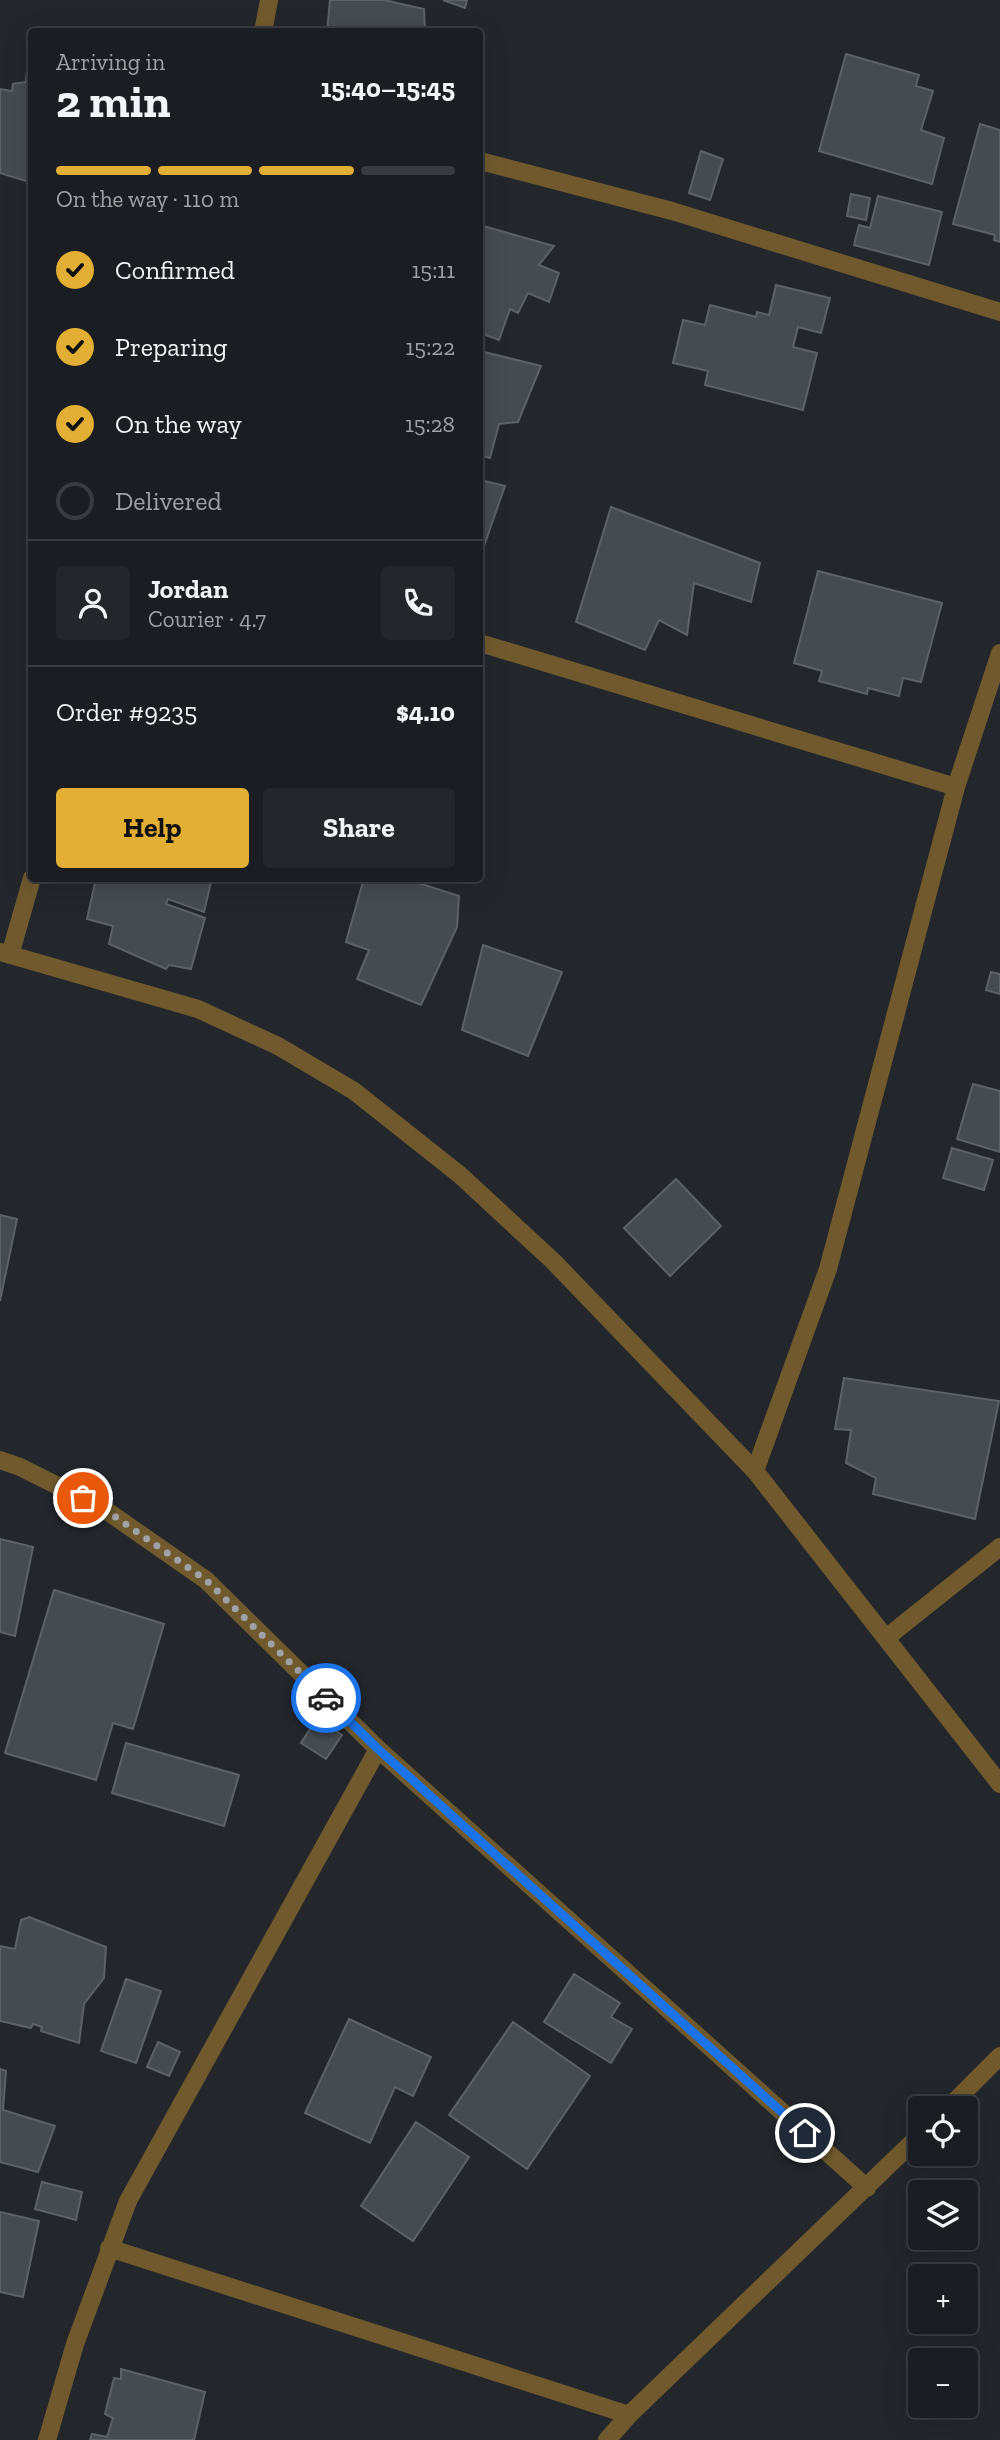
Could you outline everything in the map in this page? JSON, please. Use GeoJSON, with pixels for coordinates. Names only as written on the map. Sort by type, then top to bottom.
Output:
{"type":"FeatureCollection","features":[{"type":"Feature","properties":{"kind":"street"},"geometry":{"type":"LineString","coordinates":[[263,28],[270,0]]}},
{"type":"Feature","properties":{"kind":"street"},"geometry":{"type":"LineString","coordinates":[[483,162],[672,211],[1000,312]]}},
{"type":"Feature","properties":{"kind":"street"},"geometry":{"type":"LineString","coordinates":[[483,644],[956,787]]}},
{"type":"Feature","properties":{"kind":"street"},"geometry":{"type":"LineString","coordinates":[[755,1471],[828,1269],[956,787],[1000,653]]}},
{"type":"Feature","properties":{"kind":"street"},"geometry":{"type":"LineString","coordinates":[[31,882],[5,954],[198,1009],[278,1046],[354,1091],[460,1175],[553,1261],[755,1471],[1000,1784]]}},
{"type":"Feature","properties":{"kind":"street"},"geometry":{"type":"LineString","coordinates":[[0,1460],[104,1509],[206,1580],[378,1749],[866,2188]]}},
{"type":"Feature","properties":{"kind":"street"},"geometry":{"type":"LineString","coordinates":[[886,1638],[1000,1547]]}},
{"type":"Feature","properties":{"kind":"street"},"geometry":{"type":"LineString","coordinates":[[47,2440],[75,2344],[128,2201],[378,1749]]}},
{"type":"Feature","properties":{"kind":"street"},"geometry":{"type":"LineString","coordinates":[[960,2096],[1000,2056]]}},
{"type":"Feature","properties":{"kind":"street"},"geometry":{"type":"LineString","coordinates":[[607,2440],[629,2414],[908,2147]]}},
{"type":"Feature","properties":{"kind":"street"},"geometry":{"type":"LineString","coordinates":[[109,2248],[629,2414]]}},
{"type":"Feature","properties":{"kind":"building"},"geometry":{"type":"Polygon","coordinates":[[[330,0],[384,0],[424,9],[425,28],[327,28],[330,0]]]}},
{"type":"Feature","properties":{"kind":"building"},"geometry":{"type":"Polygon","coordinates":[[[443,0],[467,0],[465,8],[443,0]]]}},
{"type":"Feature","properties":{"kind":"building"},"geometry":{"type":"Polygon","coordinates":[[[846,54],[919,75],[916,86],[933,91],[921,130],[944,138],[932,184],[819,151],[846,54]]]}},
{"type":"Feature","properties":{"kind":"building"},"geometry":{"type":"Polygon","coordinates":[[[27,70],[28,182],[0,173],[0,89],[12,91],[13,84],[26,82],[27,70]]]}},
{"type":"Feature","properties":{"kind":"building"},"geometry":{"type":"Polygon","coordinates":[[[980,124],[1000,130],[1000,242],[994,240],[995,235],[953,224],[980,124]]]}},
{"type":"Feature","properties":{"kind":"building"},"geometry":{"type":"Polygon","coordinates":[[[701,151],[723,159],[710,200],[689,193],[701,151]]]}},
{"type":"Feature","properties":{"kind":"building"},"geometry":{"type":"Polygon","coordinates":[[[851,194],[870,198],[866,220],[847,216],[851,194]]]}},
{"type":"Feature","properties":{"kind":"building"},"geometry":{"type":"Polygon","coordinates":[[[878,196],[942,212],[929,265],[854,245],[859,225],[870,228],[878,196]]]}},
{"type":"Feature","properties":{"kind":"building"},"geometry":{"type":"Polygon","coordinates":[[[483,226],[554,246],[539,265],[559,273],[549,302],[528,293],[518,313],[510,309],[499,340],[483,334],[483,226]]]}},
{"type":"Feature","properties":{"kind":"building"},"geometry":{"type":"Polygon","coordinates":[[[776,285],[830,298],[821,333],[798,327],[793,347],[817,353],[803,410],[705,385],[708,371],[673,363],[683,320],[705,325],[710,305],[756,317],[757,312],[769,315],[776,285]]]}},
{"type":"Feature","properties":{"kind":"building"},"geometry":{"type":"Polygon","coordinates":[[[483,352],[541,366],[518,422],[499,424],[490,458],[483,456],[483,352]]]}},
{"type":"Feature","properties":{"kind":"building"},"geometry":{"type":"Polygon","coordinates":[[[483,481],[505,486],[483,549],[483,481]]]}},
{"type":"Feature","properties":{"kind":"building"},"geometry":{"type":"Polygon","coordinates":[[[611,507],[760,563],[751,602],[694,583],[687,635],[659,620],[645,650],[576,622],[611,507]]]}},
{"type":"Feature","properties":{"kind":"building"},"geometry":{"type":"Polygon","coordinates":[[[818,571],[942,603],[921,682],[903,678],[899,696],[868,688],[867,694],[819,681],[822,671],[794,663],[818,571]]]}},
{"type":"Feature","properties":{"kind":"building"},"geometry":{"type":"Polygon","coordinates":[[[95,882],[211,882],[204,912],[168,899],[166,904],[205,918],[191,969],[169,965],[166,969],[109,944],[113,926],[87,919],[95,882]]]}},
{"type":"Feature","properties":{"kind":"building"},"geometry":{"type":"Polygon","coordinates":[[[363,882],[415,882],[459,896],[457,927],[421,1005],[357,979],[369,950],[346,942],[363,882]]]}},
{"type":"Feature","properties":{"kind":"building"},"geometry":{"type":"Polygon","coordinates":[[[483,945],[562,972],[528,1056],[462,1030],[483,945]]]}},
{"type":"Feature","properties":{"kind":"building"},"geometry":{"type":"Polygon","coordinates":[[[991,972],[1000,974],[1000,994],[986,990],[991,972]]]}},
{"type":"Feature","properties":{"kind":"building"},"geometry":{"type":"Polygon","coordinates":[[[973,1084],[1000,1091],[1000,1152],[957,1139],[973,1084]]]}},
{"type":"Feature","properties":{"kind":"building"},"geometry":{"type":"Polygon","coordinates":[[[952,1148],[993,1160],[984,1190],[943,1178],[952,1148]]]}},
{"type":"Feature","properties":{"kind":"building"},"geometry":{"type":"Polygon","coordinates":[[[676,1179],[721,1226],[670,1276],[624,1228],[676,1179]]]}},
{"type":"Feature","properties":{"kind":"building"},"geometry":{"type":"Polygon","coordinates":[[[0,1215],[17,1219],[0,1301],[0,1215]]]}},
{"type":"Feature","properties":{"kind":"building"},"geometry":{"type":"Polygon","coordinates":[[[844,1378],[999,1401],[975,1519],[873,1494],[876,1478],[846,1463],[851,1430],[835,1429],[844,1378]]]}},
{"type":"Feature","properties":{"kind":"building"},"geometry":{"type":"Polygon","coordinates":[[[0,1539],[33,1547],[15,1636],[0,1632],[0,1539]]]}},
{"type":"Feature","properties":{"kind":"building"},"geometry":{"type":"Polygon","coordinates":[[[54,1590],[164,1624],[133,1729],[113,1723],[96,1780],[5,1753],[54,1590]]]}},
{"type":"Feature","properties":{"kind":"building"},"geometry":{"type":"Polygon","coordinates":[[[317,1718],[342,1735],[326,1759],[301,1743],[317,1718]]]}},
{"type":"Feature","properties":{"kind":"building"},"geometry":{"type":"Polygon","coordinates":[[[126,1743],[239,1775],[224,1826],[112,1793],[126,1743]]]}},
{"type":"Feature","properties":{"kind":"building"},"geometry":{"type":"Polygon","coordinates":[[[29,1917],[106,1947],[104,1978],[84,2004],[79,2043],[41,2031],[42,2027],[33,2024],[31,2028],[0,2021],[0,1946],[15,1949],[21,1920],[29,1917]]]}},
{"type":"Feature","properties":{"kind":"building"},"geometry":{"type":"Polygon","coordinates":[[[574,1974],[620,2003],[611,2017],[632,2029],[611,2063],[544,2022],[574,1974]]]}},
{"type":"Feature","properties":{"kind":"building"},"geometry":{"type":"Polygon","coordinates":[[[126,1979],[161,1991],[136,2063],[101,2051],[126,1979]]]}},
{"type":"Feature","properties":{"kind":"building"},"geometry":{"type":"Polygon","coordinates":[[[349,2019],[431,2057],[413,2096],[395,2087],[370,2143],[305,2113],[349,2019]]]}},
{"type":"Feature","properties":{"kind":"building"},"geometry":{"type":"Polygon","coordinates":[[[513,2022],[590,2076],[527,2169],[449,2115],[513,2022]]]}},
{"type":"Feature","properties":{"kind":"building"},"geometry":{"type":"Polygon","coordinates":[[[158,2042],[180,2052],[169,2076],[147,2067],[158,2042]]]}},
{"type":"Feature","properties":{"kind":"building"},"geometry":{"type":"Polygon","coordinates":[[[0,2069],[6,2071],[3,2110],[55,2126],[38,2172],[0,2162],[0,2069]]]}},
{"type":"Feature","properties":{"kind":"building"},"geometry":{"type":"Polygon","coordinates":[[[416,2122],[469,2157],[413,2241],[361,2206],[416,2122]]]}},
{"type":"Feature","properties":{"kind":"building"},"geometry":{"type":"Polygon","coordinates":[[[42,2182],[82,2192],[76,2220],[35,2209],[42,2182]]]}},
{"type":"Feature","properties":{"kind":"building"},"geometry":{"type":"Polygon","coordinates":[[[0,2212],[39,2221],[23,2297],[0,2292],[0,2212]]]}},
{"type":"Feature","properties":{"kind":"building"},"geometry":{"type":"Polygon","coordinates":[[[121,2369],[205,2392],[194,2440],[90,2440],[92,2434],[107,2437],[113,2418],[105,2414],[114,2378],[121,2379],[121,2369]]]}},
{"type":"Feature","properties":{"kind":"way so far"},"geometry":{"type":"LineString","coordinates":[[83,1498],[104,1509],[206,1580],[326,1698]]}},
{"type":"Feature","properties":{"kind":"route"},"geometry":{"type":"LineString","coordinates":[[326,1698],[378,1749],[805,2133]]}}]}
